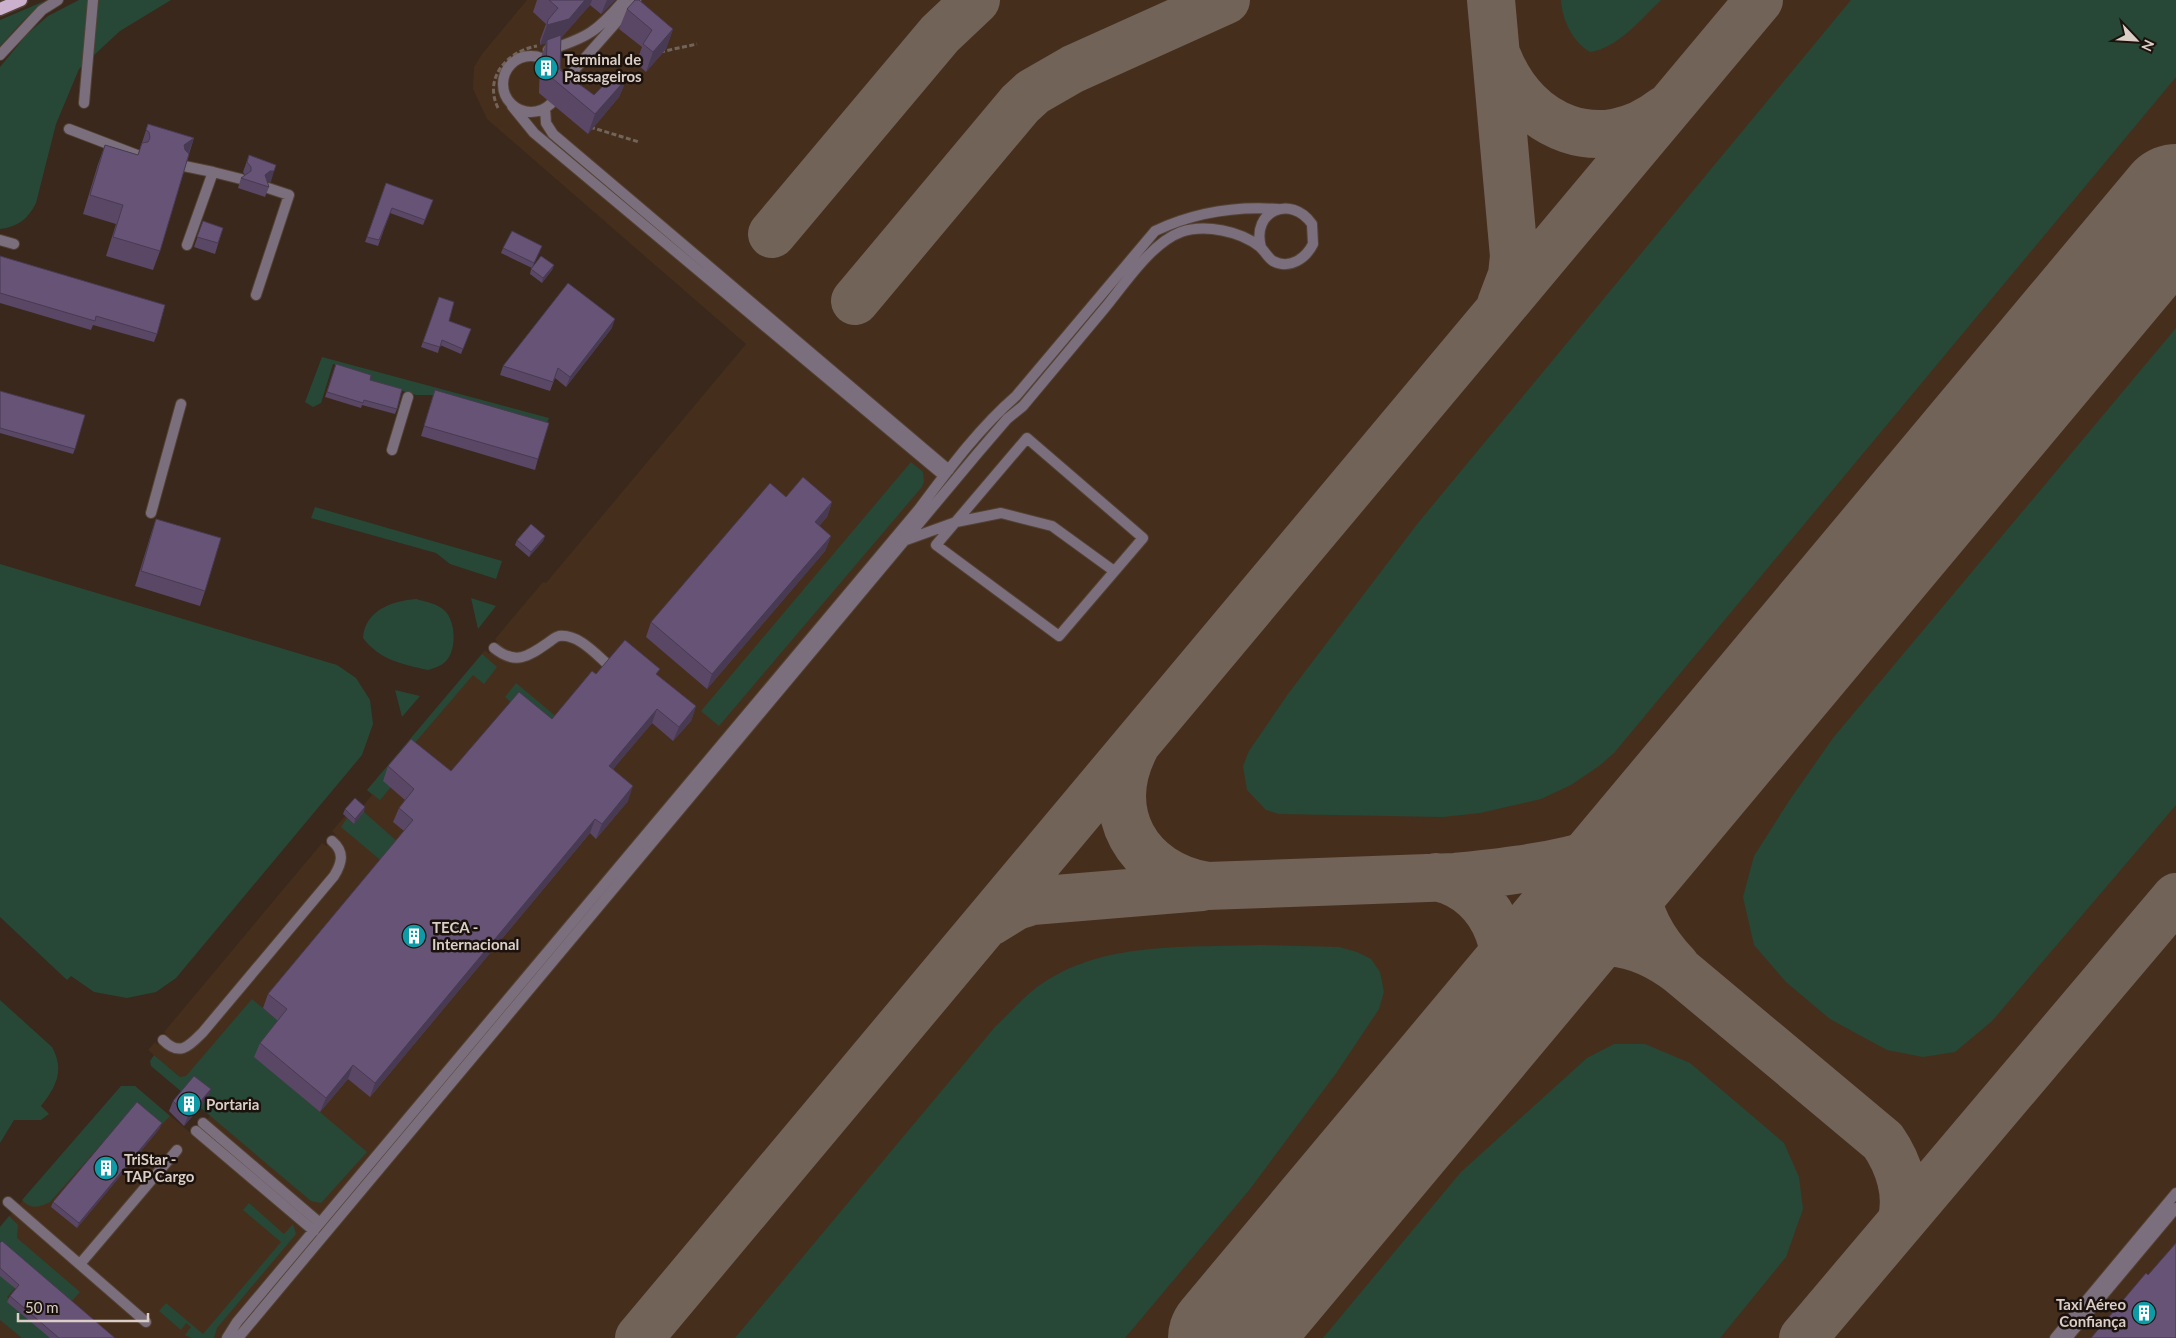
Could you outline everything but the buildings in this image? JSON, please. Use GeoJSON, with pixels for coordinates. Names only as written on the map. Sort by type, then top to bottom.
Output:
{"type":"FeatureCollection","features":[{"type":"Feature","properties":{"kind":"main road"},"geometry":{"type":"LineString","coordinates":[[0,9],[21,0]]}},
{"type":"Feature","properties":{"kind":"street"},"geometry":{"type":"LineString","coordinates":[[0,54],[42,10],[58,0]]}},
{"type":"Feature","properties":{"kind":"street"},"geometry":{"type":"LineString","coordinates":[[84,103],[93,0]]}},
{"type":"Feature","properties":{"kind":"street"},"geometry":{"type":"LineString","coordinates":[[624,0],[607,21],[583,39],[513,62],[503,76],[503,92],[512,106],[534,133],[947,473]]}},
{"type":"Feature","properties":{"kind":"street"},"geometry":{"type":"LineString","coordinates":[[558,88],[636,0]]}},
{"type":"Feature","properties":{"kind":"street"},"geometry":{"type":"LineString","coordinates":[[512,106],[528,112],[545,108],[555,99],[559,78],[552,65],[538,56],[529,56]]}},
{"type":"Feature","properties":{"kind":"street"},"geometry":{"type":"LineString","coordinates":[[545,108],[546,122],[553,134],[947,473]]}},
{"type":"Feature","properties":{"kind":"street"},"geometry":{"type":"LineString","coordinates":[[69,129],[137,155]]}},
{"type":"Feature","properties":{"kind":"street"},"geometry":{"type":"LineString","coordinates":[[184,166],[240,179]]}},
{"type":"Feature","properties":{"kind":"street"},"geometry":{"type":"LineString","coordinates":[[187,244],[213,172]]}},
{"type":"Feature","properties":{"kind":"street"},"geometry":{"type":"LineString","coordinates":[[256,294],[289,195],[268,188]]}},
{"type":"Feature","properties":{"kind":"street"},"geometry":{"type":"LineString","coordinates":[[227,1338],[237,1322],[907,524],[998,411],[1016,396],[1155,231],[1178,220],[1252,207],[1289,208],[1306,216],[1312,224],[1313,244],[1302,259],[1284,264],[1274,261],[1261,247],[1237,235],[1206,228],[1194,228],[1167,238],[1142,263],[1023,406],[1007,419],[238,1338]]}},
{"type":"Feature","properties":{"kind":"street"},"geometry":{"type":"LineString","coordinates":[[1261,247],[1259,240],[1261,224],[1272,212],[1280,209]]}},
{"type":"Feature","properties":{"kind":"street"},"geometry":{"type":"LineString","coordinates":[[0,240],[14,244]]}},
{"type":"Feature","properties":{"kind":"street"},"geometry":{"type":"LineString","coordinates":[[392,450],[408,397]]}},
{"type":"Feature","properties":{"kind":"street"},"geometry":{"type":"LineString","coordinates":[[151,514],[181,404]]}},
{"type":"Feature","properties":{"kind":"street"},"geometry":{"type":"LineString","coordinates":[[1026,438],[1143,538],[1059,636],[936,545],[956,522],[1026,438]]}},
{"type":"Feature","properties":{"kind":"street"},"geometry":{"type":"LineString","coordinates":[[905,541],[956,522],[1002,512],[1052,526],[1114,572]]}},
{"type":"Feature","properties":{"kind":"street"},"geometry":{"type":"LineString","coordinates":[[494,648],[500,653],[520,659],[527,657],[557,636],[568,637],[584,644],[605,662]]}},
{"type":"Feature","properties":{"kind":"street"},"geometry":{"type":"LineString","coordinates":[[163,1040],[171,1048],[179,1050],[191,1045],[204,1032],[334,876],[340,867],[342,856],[339,847],[332,841]]}},
{"type":"Feature","properties":{"kind":"street"},"geometry":{"type":"LineString","coordinates":[[204,1123],[317,1227]]}},
{"type":"Feature","properties":{"kind":"street"},"geometry":{"type":"LineString","coordinates":[[196,1131],[317,1227]]}},
{"type":"Feature","properties":{"kind":"street"},"geometry":{"type":"LineString","coordinates":[[80,1264],[177,1150]]}},
{"type":"Feature","properties":{"kind":"street"},"geometry":{"type":"LineString","coordinates":[[2055,1338],[2176,1193]]}},
{"type":"Feature","properties":{"kind":"street"},"geometry":{"type":"LineString","coordinates":[[8,1202],[146,1322]]}},
{"type":"Feature","properties":{"kind":"street"},"geometry":{"type":"LineString","coordinates":[[2067,1338],[2176,1208]]}},
{"type":"Feature","properties":{"kind":"path"},"geometry":{"type":"LineString","coordinates":[[659,53],[697,44]]}},
{"type":"Feature","properties":{"kind":"path"},"geometry":{"type":"LineString","coordinates":[[500,112],[495,98],[494,83],[501,65],[517,52],[546,45]]}},
{"type":"Feature","properties":{"kind":"path"},"geometry":{"type":"LineString","coordinates":[[589,127],[639,142]]}},
{"type":"Feature","properties":{"kind":"shaded area"},"geometry":{"type":"Polygon","coordinates":[[[527,0],[2176,0],[2176,1338],[0,1338],[0,1227],[121,1086],[135,1086],[193,1135],[217,1108],[148,1050],[155,1042],[158,1045],[167,1035],[164,1032],[322,843],[327,846],[336,835],[332,831],[345,816],[362,807],[372,795],[367,790],[485,650],[489,654],[498,643],[495,639],[543,582],[546,583],[746,344],[487,119],[473,89],[474,67],[482,54],[527,0]]]}},
{"type":"Feature","properties":{"kind":"green space"},"geometry":{"type":"Polygon","coordinates":[[[47,0],[23,21],[0,46],[0,20],[47,0]]]}},
{"type":"Feature","properties":{"kind":"green space"},"geometry":{"type":"Polygon","coordinates":[[[79,0],[171,0],[120,31],[79,69],[56,124],[36,203],[30,214],[22,221],[0,229],[0,67],[27,34],[48,16],[79,0]]]}},
{"type":"Feature","properties":{"kind":"green space"},"geometry":{"type":"Polygon","coordinates":[[[1561,0],[1661,0],[1619,39],[1610,45],[1590,52],[1578,42],[1566,23],[1561,0]]]}},
{"type":"Feature","properties":{"kind":"green space"},"geometry":{"type":"Polygon","coordinates":[[[1851,0],[2176,0],[2176,77],[1614,753],[1599,766],[1571,785],[1541,799],[1480,813],[1443,817],[1279,814],[1266,810],[1247,790],[1243,766],[1249,751],[1288,694],[1418,523],[1851,0]]]}},
{"type":"Feature","properties":{"kind":"green space"},"geometry":{"type":"Polygon","coordinates":[[[2176,328],[2176,805],[1992,1021],[1955,1052],[1923,1057],[1887,1050],[1830,1019],[1786,982],[1754,945],[1743,897],[1754,856],[1789,801],[1833,738],[2176,328]]]}},
{"type":"Feature","properties":{"kind":"green space"},"geometry":{"type":"Polygon","coordinates":[[[322,357],[549,418],[545,429],[431,395],[416,395],[368,381],[368,374],[333,364],[321,403],[313,407],[305,402],[322,357]]]}},
{"type":"Feature","properties":{"kind":"green space"},"geometry":{"type":"Polygon","coordinates":[[[911,462],[923,472],[924,482],[921,488],[719,726],[701,711],[911,462]]]}},
{"type":"Feature","properties":{"kind":"green space"},"geometry":{"type":"Polygon","coordinates":[[[315,507],[502,561],[496,579],[450,564],[436,553],[311,518],[315,507]]]}},
{"type":"Feature","properties":{"kind":"green space"},"geometry":{"type":"Polygon","coordinates":[[[0,564],[337,665],[356,678],[370,700],[373,724],[362,755],[176,978],[156,992],[127,998],[94,992],[71,976],[67,980],[0,917],[0,564]]]}},
{"type":"Feature","properties":{"kind":"green space"},"geometry":{"type":"Polygon","coordinates":[[[471,598],[496,606],[478,629],[471,598]]]}},
{"type":"Feature","properties":{"kind":"green space"},"geometry":{"type":"Polygon","coordinates":[[[416,599],[442,608],[449,616],[453,629],[452,651],[449,657],[442,665],[428,670],[392,660],[377,651],[363,638],[365,628],[374,614],[389,605],[416,599]]]}},
{"type":"Feature","properties":{"kind":"green space"},"geometry":{"type":"Polygon","coordinates":[[[482,654],[497,667],[484,684],[473,675],[383,780],[391,787],[380,800],[367,790],[482,654]]]}},
{"type":"Feature","properties":{"kind":"green space"},"geometry":{"type":"Polygon","coordinates":[[[516,683],[559,719],[547,733],[505,697],[516,683]]]}},
{"type":"Feature","properties":{"kind":"green space"},"geometry":{"type":"Polygon","coordinates":[[[395,690],[420,696],[402,717],[395,690]]]}},
{"type":"Feature","properties":{"kind":"green space"},"geometry":{"type":"Polygon","coordinates":[[[364,812],[400,844],[384,863],[341,827],[347,818],[354,824],[364,812]]]}},
{"type":"Feature","properties":{"kind":"green space"},"geometry":{"type":"Polygon","coordinates":[[[1260,945],[1339,947],[1357,952],[1371,959],[1380,972],[1384,992],[1379,1009],[1337,1072],[1250,1189],[1125,1338],[735,1338],[995,1027],[1031,992],[1056,975],[1083,963],[1111,955],[1171,947],[1260,945]]]}},
{"type":"Feature","properties":{"kind":"green space"},"geometry":{"type":"Polygon","coordinates":[[[252,999],[282,1024],[255,1057],[367,1152],[321,1203],[311,1201],[151,1066],[150,1061],[154,1055],[180,1077],[186,1076],[252,999]]]}},
{"type":"Feature","properties":{"kind":"green space"},"geometry":{"type":"Polygon","coordinates":[[[0,1000],[52,1047],[58,1063],[58,1071],[51,1092],[41,1106],[49,1114],[41,1120],[14,1120],[0,1143],[0,1000]]]}},
{"type":"Feature","properties":{"kind":"green space"},"geometry":{"type":"Polygon","coordinates":[[[1614,1044],[1645,1044],[1690,1063],[1784,1143],[1799,1177],[1803,1209],[1786,1257],[1720,1338],[1323,1338],[1461,1172],[1587,1058],[1614,1044]]]}},
{"type":"Feature","properties":{"kind":"green space"},"geometry":{"type":"Polygon","coordinates":[[[121,1086],[135,1086],[170,1116],[161,1125],[136,1105],[50,1202],[36,1207],[25,1203],[22,1200],[121,1086]]]}},
{"type":"Feature","properties":{"kind":"green space"},"geometry":{"type":"Polygon","coordinates":[[[249,1203],[284,1234],[293,1224],[296,1234],[217,1328],[214,1338],[191,1338],[185,1335],[191,1327],[186,1323],[181,1330],[159,1311],[166,1303],[203,1334],[281,1242],[243,1210],[249,1203]]]}},
{"type":"Feature","properties":{"kind":"green space"},"geometry":{"type":"Polygon","coordinates":[[[9,1216],[18,1225],[17,1238],[80,1292],[71,1302],[32,1269],[7,1297],[53,1338],[22,1338],[0,1320],[0,1227],[9,1216]]]}},
{"type":"Feature","properties":{"kind":"taxiway"},"geometry":{"type":"LineString","coordinates":[[772,234],[940,34],[976,0]]}},
{"type":"Feature","properties":{"kind":"taxiway"},"geometry":{"type":"LineString","coordinates":[[855,301],[1020,104],[1033,92],[1073,69],[1226,0]]}},
{"type":"Feature","properties":{"kind":"taxiway"},"geometry":{"type":"LineString","coordinates":[[1491,0],[1514,256],[1512,275],[1501,304]]}},
{"type":"Feature","properties":{"kind":"taxiway"},"geometry":{"type":"LineString","coordinates":[[639,1338],[1759,0]]}},
{"type":"Feature","properties":{"kind":"taxiway"},"geometry":{"type":"LineString","coordinates":[[1498,58],[1511,83],[1527,103],[1546,119],[1568,129],[1591,134],[1615,133],[1640,125],[1664,110]]}},
{"type":"Feature","properties":{"kind":"taxiway"},"geometry":{"type":"LineString","coordinates":[[1135,747],[1125,771],[1122,794],[1124,816],[1132,836],[1144,854],[1161,868],[1182,879],[1207,886],[1455,877],[1527,868],[1564,862],[1607,849],[1631,838],[1660,819]]}},
{"type":"Feature","properties":{"kind":"taxiway"},"geometry":{"type":"LineString","coordinates":[[1660,819],[1644,846],[1638,863],[1637,895],[1641,910],[1655,940],[1676,966]]}},
{"type":"Feature","properties":{"kind":"taxiway"},"geometry":{"type":"LineString","coordinates":[[1436,877],[1458,885],[1476,897],[1489,913],[1499,932],[1504,953],[1504,975],[1500,997],[1491,1017]]}},
{"type":"Feature","properties":{"kind":"taxiway"},"geometry":{"type":"LineString","coordinates":[[990,922],[1016,906],[1032,901],[1202,887]]}},
{"type":"Feature","properties":{"kind":"taxiway"},"geometry":{"type":"LineString","coordinates":[[1803,1338],[2176,897]]}},
{"type":"Feature","properties":{"kind":"taxiway"},"geometry":{"type":"LineString","coordinates":[[1482,1033],[1533,973],[1557,954],[1575,946],[1593,942],[1611,942],[1647,952],[1681,972],[1883,1141],[1894,1160],[1901,1180],[1904,1201],[1901,1222]]}},
{"type":"Feature","properties":{"kind":"runway"},"geometry":{"type":"LineString","coordinates":[[1227,1338],[2176,203]]}},
{"type":"Feature","properties":{"kind":"place","name":"Terminal de Passageiros"},"geometry":{"type":"Point","coordinates":[546,68]}},
{"type":"Feature","properties":{"kind":"place","name":"TECA - Internacional"},"geometry":{"type":"Point","coordinates":[414,936]}},
{"type":"Feature","properties":{"kind":"place","name":"Portaria"},"geometry":{"type":"Point","coordinates":[189,1104]}},
{"type":"Feature","properties":{"kind":"place","name":"TriStar - TAP Cargo"},"geometry":{"type":"Point","coordinates":[106,1168]}},
{"type":"Feature","properties":{"kind":"place","name":"Taxi Aéreo Confiança"},"geometry":{"type":"Point","coordinates":[2144,1313]}}]}
